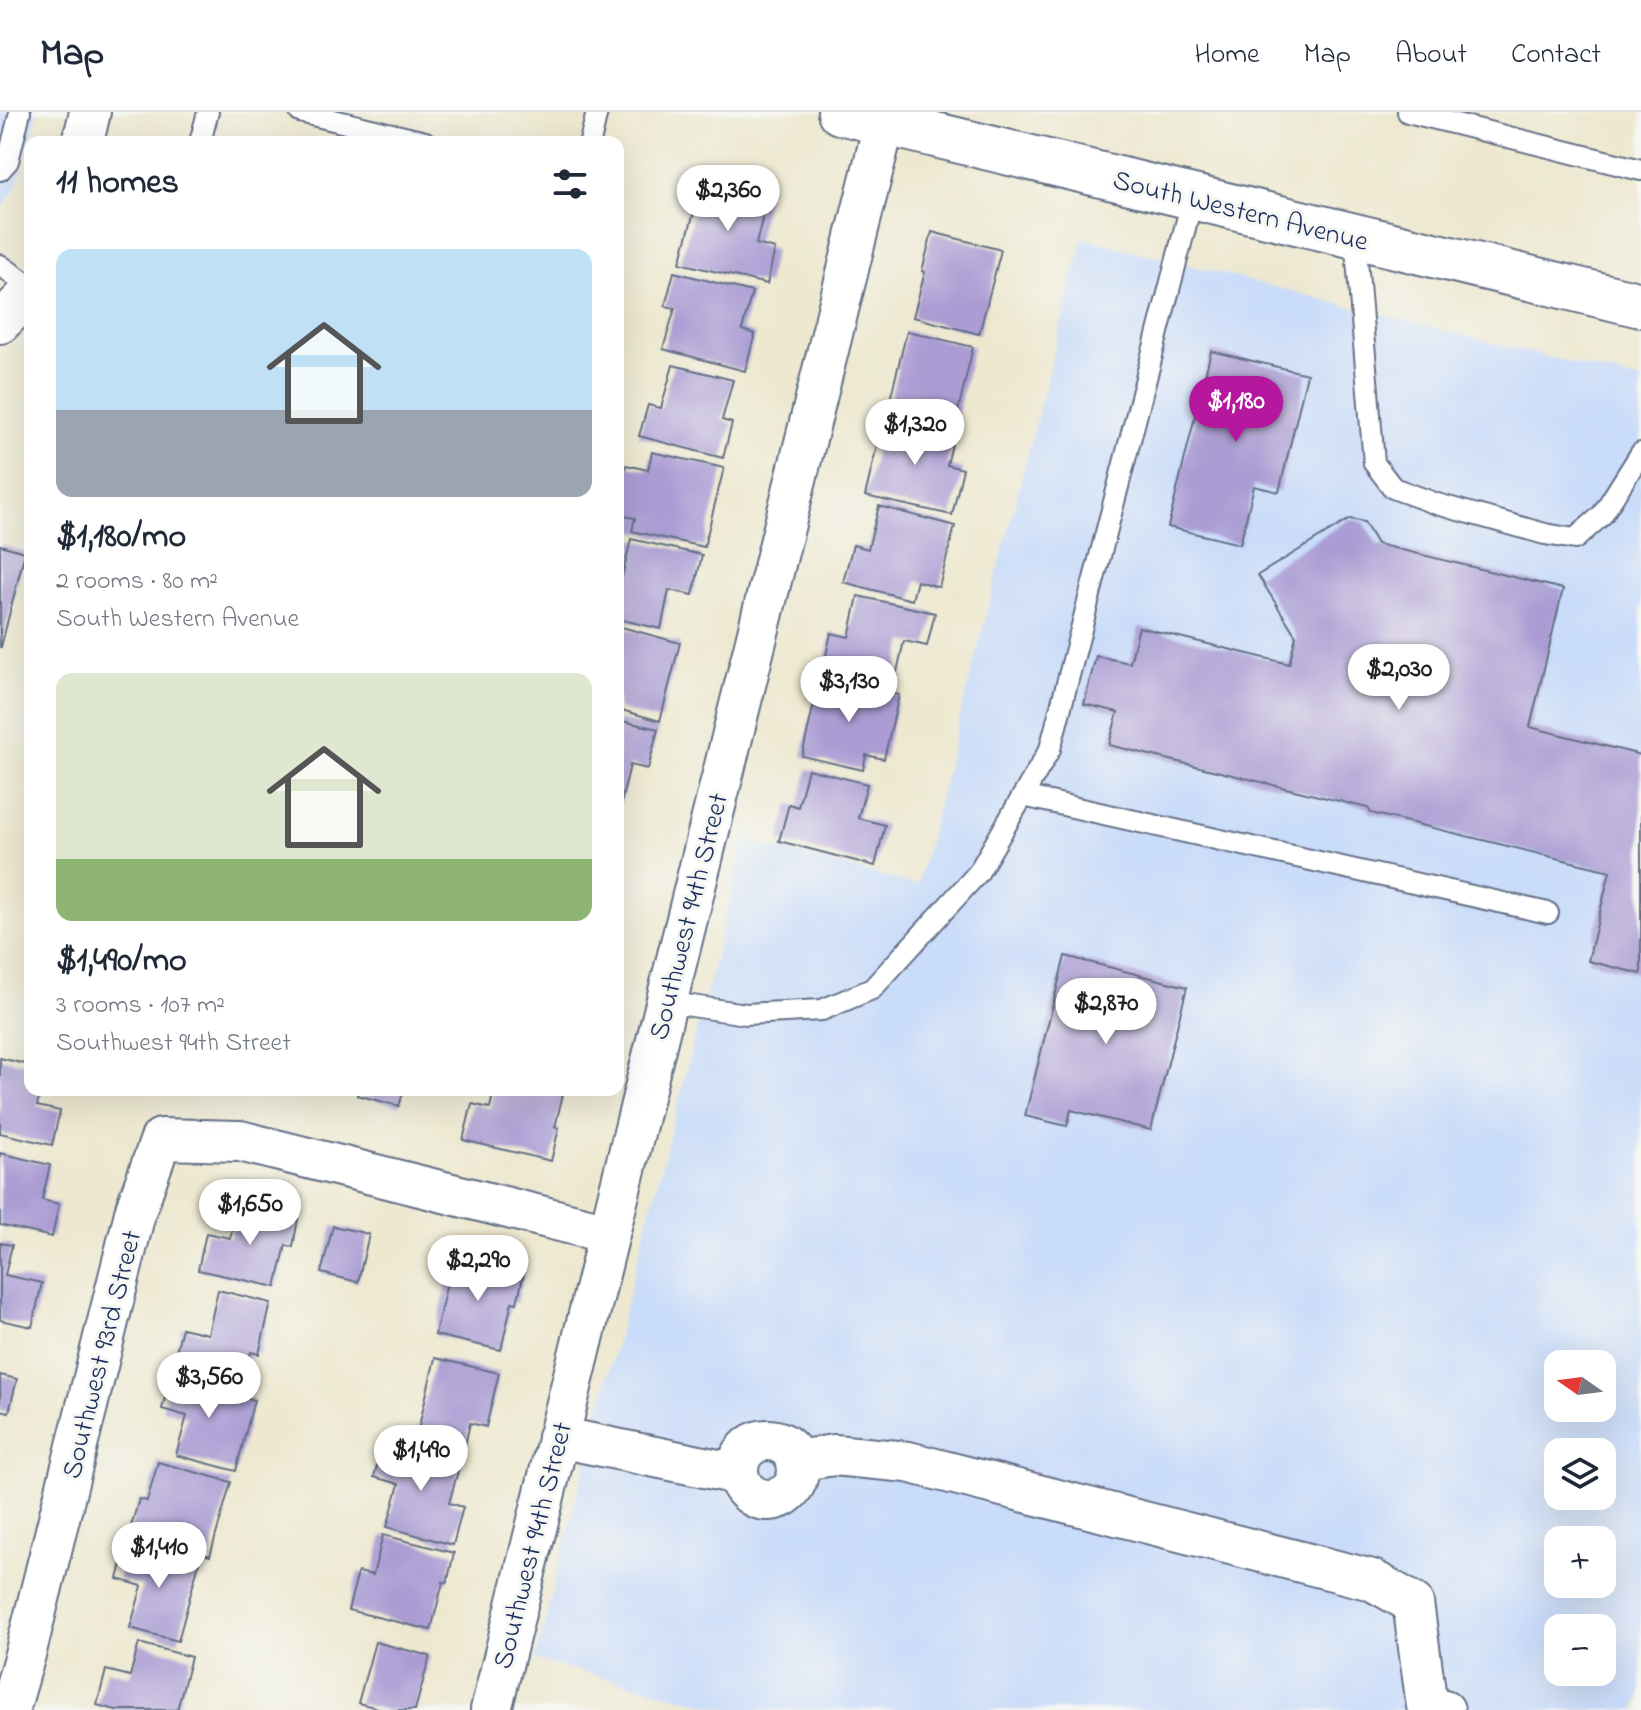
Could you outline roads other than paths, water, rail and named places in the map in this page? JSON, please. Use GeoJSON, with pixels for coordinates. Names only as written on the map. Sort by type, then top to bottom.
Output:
{"type":"FeatureCollection","features":[{"type":"Feature","properties":{"kind":"main road","name":"South Western Avenue"},"geometry":{"type":"LineString","coordinates":[[840,112],[886,117],[1193,197],[1641,305]]}},
{"type":"Feature","properties":{"kind":"street"},"geometry":{"type":"LineString","coordinates":[[84,136],[90,112]]}},
{"type":"Feature","properties":{"kind":"street","name":"Southwest 94th Street"},"geometry":{"type":"LineString","coordinates":[[491,1710],[886,117]]}},
{"type":"Feature","properties":{"kind":"street"},"geometry":{"type":"LineString","coordinates":[[0,323],[24,299]]}},
{"type":"Feature","properties":{"kind":"street","name":"Southwest 93rd Street"},"geometry":{"type":"LineString","coordinates":[[9,1710],[136,1209],[161,1139],[240,1141],[608,1233]]}},
{"type":"Feature","properties":{"kind":"street"},"geometry":{"type":"LineString","coordinates":[[558,1437],[738,1474],[747,1491],[755,1497],[775,1500],[784,1496],[797,1481],[797,1461],[834,1455],[908,1462],[1372,1580],[1413,1603],[1427,1706],[1444,1710]]}},
{"type":"Feature","properties":{"kind":"lane"},"geometry":{"type":"LineString","coordinates":[[0,170],[8,161],[20,112]]}},
{"type":"Feature","properties":{"kind":"lane"},"geometry":{"type":"LineString","coordinates":[[202,136],[208,112]]}},
{"type":"Feature","properties":{"kind":"lane"},"geometry":{"type":"LineString","coordinates":[[300,112],[400,136]]}},
{"type":"Feature","properties":{"kind":"lane"},"geometry":{"type":"LineString","coordinates":[[591,136],[597,112]]}},
{"type":"Feature","properties":{"kind":"lane"},"geometry":{"type":"LineString","coordinates":[[1408,112],[1641,170]]}},
{"type":"Feature","properties":{"kind":"lane"},"geometry":{"type":"LineString","coordinates":[[665,1002],[746,1014],[822,1010],[872,989],[978,873],[1050,749],[1193,197]]}},
{"type":"Feature","properties":{"kind":"lane"},"geometry":{"type":"LineString","coordinates":[[1355,236],[1374,463],[1393,488],[1450,508],[1575,539],[1602,515],[1641,453]]}},
{"type":"Feature","properties":{"kind":"lane"},"geometry":{"type":"LineString","coordinates":[[0,265],[24,282]]}},
{"type":"Feature","properties":{"kind":"lane"},"geometry":{"type":"LineString","coordinates":[[1023,796],[1548,913]]}}]}
